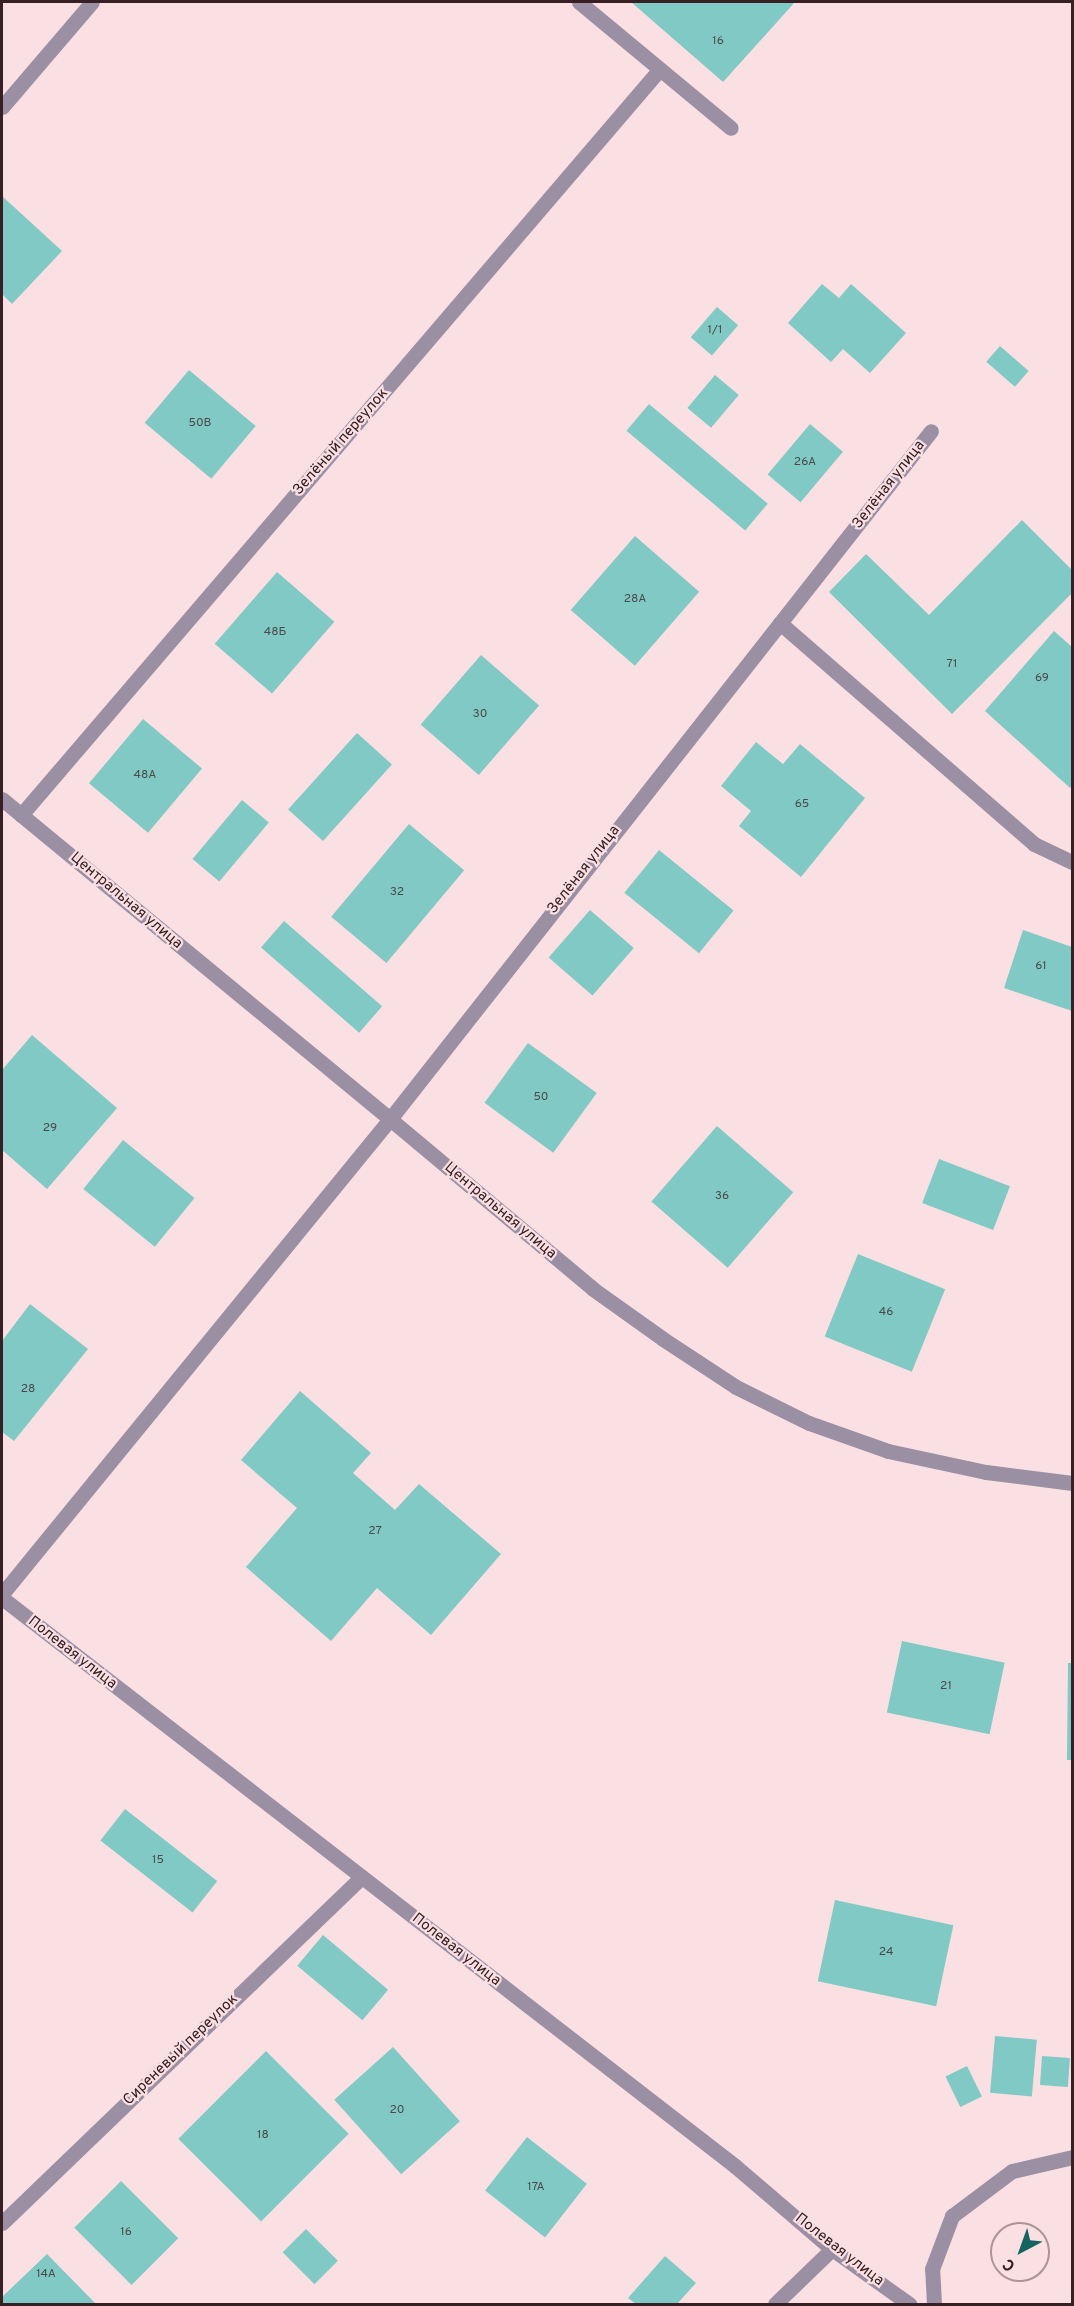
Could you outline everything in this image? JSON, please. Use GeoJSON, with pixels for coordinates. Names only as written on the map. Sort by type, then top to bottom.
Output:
{"type":"FeatureCollection","features":[{"type":"Feature","properties":{"kind":"street"},"geometry":{"type":"LineString","coordinates":[[2,108],[92,2]]}},
{"type":"Feature","properties":{"kind":"street"},"geometry":{"type":"LineString","coordinates":[[579,2],[731,128]]}},
{"type":"Feature","properties":{"kind":"street","name":"Зелёный переулок"},"geometry":{"type":"LineString","coordinates":[[21,815],[660,69]]}},
{"type":"Feature","properties":{"kind":"street","name":"Зелёная улица"},"geometry":{"type":"LineString","coordinates":[[2,1596],[390,1119],[931,431]]}},
{"type":"Feature","properties":{"kind":"street"},"geometry":{"type":"LineString","coordinates":[[780,623],[1034,844],[1072,862]]}},
{"type":"Feature","properties":{"kind":"street","name":"Центральная улица"},"geometry":{"type":"LineString","coordinates":[[2,799],[593,1289],[736,1387],[809,1423],[888,1450],[986,1472],[1072,1483]]}},
{"type":"Feature","properties":{"kind":"street","name":"Полевая улица"},"geometry":{"type":"LineString","coordinates":[[2,1596],[726,2159],[832,2249],[909,2304]]}},
{"type":"Feature","properties":{"kind":"street","name":"Сиреневый переулок"},"geometry":{"type":"LineString","coordinates":[[2,2223],[361,1877]]}},
{"type":"Feature","properties":{"kind":"street"},"geometry":{"type":"LineString","coordinates":[[934,2304],[932,2269],[952,2216],[1012,2171],[1072,2157]]}},
{"type":"Feature","properties":{"kind":"street"},"geometry":{"type":"LineString","coordinates":[[775,2304],[832,2249]]}},
{"type":"Feature","properties":{"kind":"building"},"geometry":{"type":"Polygon","coordinates":[[[631,2],[795,2],[723,82],[631,2]]]}},
{"type":"Feature","properties":{"kind":"building"},"geometry":{"type":"Polygon","coordinates":[[[2,196],[62,251],[12,304],[2,294],[2,196]]]}},
{"type":"Feature","properties":{"kind":"building"},"geometry":{"type":"Polygon","coordinates":[[[822,284],[839,298],[851,284],[906,333],[870,373],[843,349],[831,362],[788,323],[822,284]]]}},
{"type":"Feature","properties":{"kind":"building"},"geometry":{"type":"Polygon","coordinates":[[[717,307],[738,325],[712,356],[691,337],[717,307]]]}},
{"type":"Feature","properties":{"kind":"building"},"geometry":{"type":"Polygon","coordinates":[[[1000,346],[1029,371],[1015,387],[986,362],[1000,346]]]}},
{"type":"Feature","properties":{"kind":"building"},"geometry":{"type":"Polygon","coordinates":[[[189,370],[256,426],[211,479],[145,423],[189,370]]]}},
{"type":"Feature","properties":{"kind":"building"},"geometry":{"type":"Polygon","coordinates":[[[715,375],[739,395],[711,428],[687,408],[715,375]]]}},
{"type":"Feature","properties":{"kind":"building"},"geometry":{"type":"Polygon","coordinates":[[[649,404],[768,504],[745,530],[627,431],[649,404]]]}},
{"type":"Feature","properties":{"kind":"building"},"geometry":{"type":"Polygon","coordinates":[[[810,424],[843,452],[801,502],[768,475],[810,424]]]}},
{"type":"Feature","properties":{"kind":"building"},"geometry":{"type":"Polygon","coordinates":[[[1022,520],[1072,570],[1072,593],[952,714],[829,592],[866,554],[929,615],[1022,520]]]}},
{"type":"Feature","properties":{"kind":"building"},"geometry":{"type":"Polygon","coordinates":[[[635,536],[699,592],[635,666],[571,610],[635,536]]]}},
{"type":"Feature","properties":{"kind":"building"},"geometry":{"type":"Polygon","coordinates":[[[277,572],[334,622],[272,694],[215,644],[277,572]]]}},
{"type":"Feature","properties":{"kind":"building"},"geometry":{"type":"Polygon","coordinates":[[[1054,631],[1072,647],[1072,785],[1070,788],[985,711],[1054,631]]]}},
{"type":"Feature","properties":{"kind":"building"},"geometry":{"type":"Polygon","coordinates":[[[481,655],[539,706],[479,775],[421,724],[481,655]]]}},
{"type":"Feature","properties":{"kind":"building"},"geometry":{"type":"Polygon","coordinates":[[[143,719],[202,768],[148,833],[89,783],[143,719]]]}},
{"type":"Feature","properties":{"kind":"building"},"geometry":{"type":"Polygon","coordinates":[[[357,733],[392,764],[323,841],[288,810],[357,733]]]}},
{"type":"Feature","properties":{"kind":"building"},"geometry":{"type":"Polygon","coordinates":[[[756,742],[783,764],[800,744],[865,798],[801,877],[739,826],[751,811],[721,786],[756,742]]]}},
{"type":"Feature","properties":{"kind":"building"},"geometry":{"type":"Polygon","coordinates":[[[242,800],[269,822],[219,881],[193,859],[242,800]]]}},
{"type":"Feature","properties":{"kind":"building"},"geometry":{"type":"Polygon","coordinates":[[[409,824],[464,870],[386,963],[331,917],[409,824]]]}},
{"type":"Feature","properties":{"kind":"building"},"geometry":{"type":"Polygon","coordinates":[[[659,850],[734,910],[699,953],[624,893],[659,850]]]}},
{"type":"Feature","properties":{"kind":"building"},"geometry":{"type":"Polygon","coordinates":[[[590,910],[634,948],[592,996],[549,958],[590,910]]]}},
{"type":"Feature","properties":{"kind":"building"},"geometry":{"type":"Polygon","coordinates":[[[284,921],[382,1006],[359,1033],[261,947],[284,921]]]}},
{"type":"Feature","properties":{"kind":"building"},"geometry":{"type":"Polygon","coordinates":[[[1023,930],[1072,947],[1072,1011],[1004,988],[1023,930]]]}},
{"type":"Feature","properties":{"kind":"building"},"geometry":{"type":"Polygon","coordinates":[[[32,1035],[117,1108],[47,1189],[2,1150],[2,1070],[32,1035]]]}},
{"type":"Feature","properties":{"kind":"building"},"geometry":{"type":"Polygon","coordinates":[[[528,1043],[597,1093],[553,1153],[485,1103],[528,1043]]]}},
{"type":"Feature","properties":{"kind":"building"},"geometry":{"type":"Polygon","coordinates":[[[717,1126],[793,1192],[728,1268],[651,1201],[717,1126]]]}},
{"type":"Feature","properties":{"kind":"building"},"geometry":{"type":"Polygon","coordinates":[[[123,1140],[194,1198],[155,1247],[83,1189],[123,1140]]]}},
{"type":"Feature","properties":{"kind":"building"},"geometry":{"type":"Polygon","coordinates":[[[939,1159],[1010,1186],[993,1230],[922,1203],[939,1159]]]}},
{"type":"Feature","properties":{"kind":"building"},"geometry":{"type":"Polygon","coordinates":[[[858,1254],[945,1289],[912,1372],[825,1337],[858,1254]]]}},
{"type":"Feature","properties":{"kind":"building"},"geometry":{"type":"Polygon","coordinates":[[[30,1304],[88,1349],[14,1441],[2,1432],[2,1341],[30,1304]]]}},
{"type":"Feature","properties":{"kind":"building"},"geometry":{"type":"Polygon","coordinates":[[[300,1391],[371,1453],[353,1473],[395,1510],[419,1484],[501,1554],[431,1635],[377,1588],[331,1641],[246,1567],[297,1508],[241,1460],[300,1391]]]}},
{"type":"Feature","properties":{"kind":"building"},"geometry":{"type":"Polygon","coordinates":[[[902,1641],[1005,1663],[990,1734],[887,1712],[902,1641]]]}},
{"type":"Feature","properties":{"kind":"building"},"geometry":{"type":"Polygon","coordinates":[[[1068,1663],[1072,1663],[1072,1760],[1067,1760],[1068,1663]]]}},
{"type":"Feature","properties":{"kind":"building"},"geometry":{"type":"Polygon","coordinates":[[[125,1809],[217,1881],[193,1913],[100,1841],[125,1809]]]}},
{"type":"Feature","properties":{"kind":"building"},"geometry":{"type":"Polygon","coordinates":[[[835,1900],[953,1925],[936,2006],[818,1981],[835,1900]]]}},
{"type":"Feature","properties":{"kind":"building"},"geometry":{"type":"Polygon","coordinates":[[[323,1935],[388,1990],[362,2020],[297,1966],[323,1935]]]}},
{"type":"Feature","properties":{"kind":"building"},"geometry":{"type":"Polygon","coordinates":[[[995,2036],[1037,2040],[1032,2096],[990,2093],[995,2036]]]}},
{"type":"Feature","properties":{"kind":"building"},"geometry":{"type":"Polygon","coordinates":[[[393,2047],[460,2121],[401,2174],[334,2100],[393,2047]]]}},
{"type":"Feature","properties":{"kind":"building"},"geometry":{"type":"Polygon","coordinates":[[[266,2051],[349,2134],[261,2221],[178,2139],[266,2051]]]}},
{"type":"Feature","properties":{"kind":"building"},"geometry":{"type":"Polygon","coordinates":[[[1042,2056],[1070,2058],[1068,2087],[1040,2085],[1042,2056]]]}},
{"type":"Feature","properties":{"kind":"building"},"geometry":{"type":"Polygon","coordinates":[[[967,2066],[982,2097],[960,2107],[945,2077],[967,2066]]]}},
{"type":"Feature","properties":{"kind":"building"},"geometry":{"type":"Polygon","coordinates":[[[527,2137],[587,2184],[545,2237],[485,2191],[527,2137]]]}},
{"type":"Feature","properties":{"kind":"building"},"geometry":{"type":"Polygon","coordinates":[[[121,2181],[178,2238],[132,2285],[74,2228],[121,2181]]]}},
{"type":"Feature","properties":{"kind":"building"},"geometry":{"type":"Polygon","coordinates":[[[306,2229],[338,2261],[314,2284],[283,2252],[306,2229]]]}},
{"type":"Feature","properties":{"kind":"building"},"geometry":{"type":"Polygon","coordinates":[[[47,2254],[96,2304],[2,2304],[2,2297],[47,2254]]]}},
{"type":"Feature","properties":{"kind":"building"},"geometry":{"type":"Polygon","coordinates":[[[665,2256],[696,2283],[677,2304],[636,2304],[628,2298],[665,2256]]]}}]}
